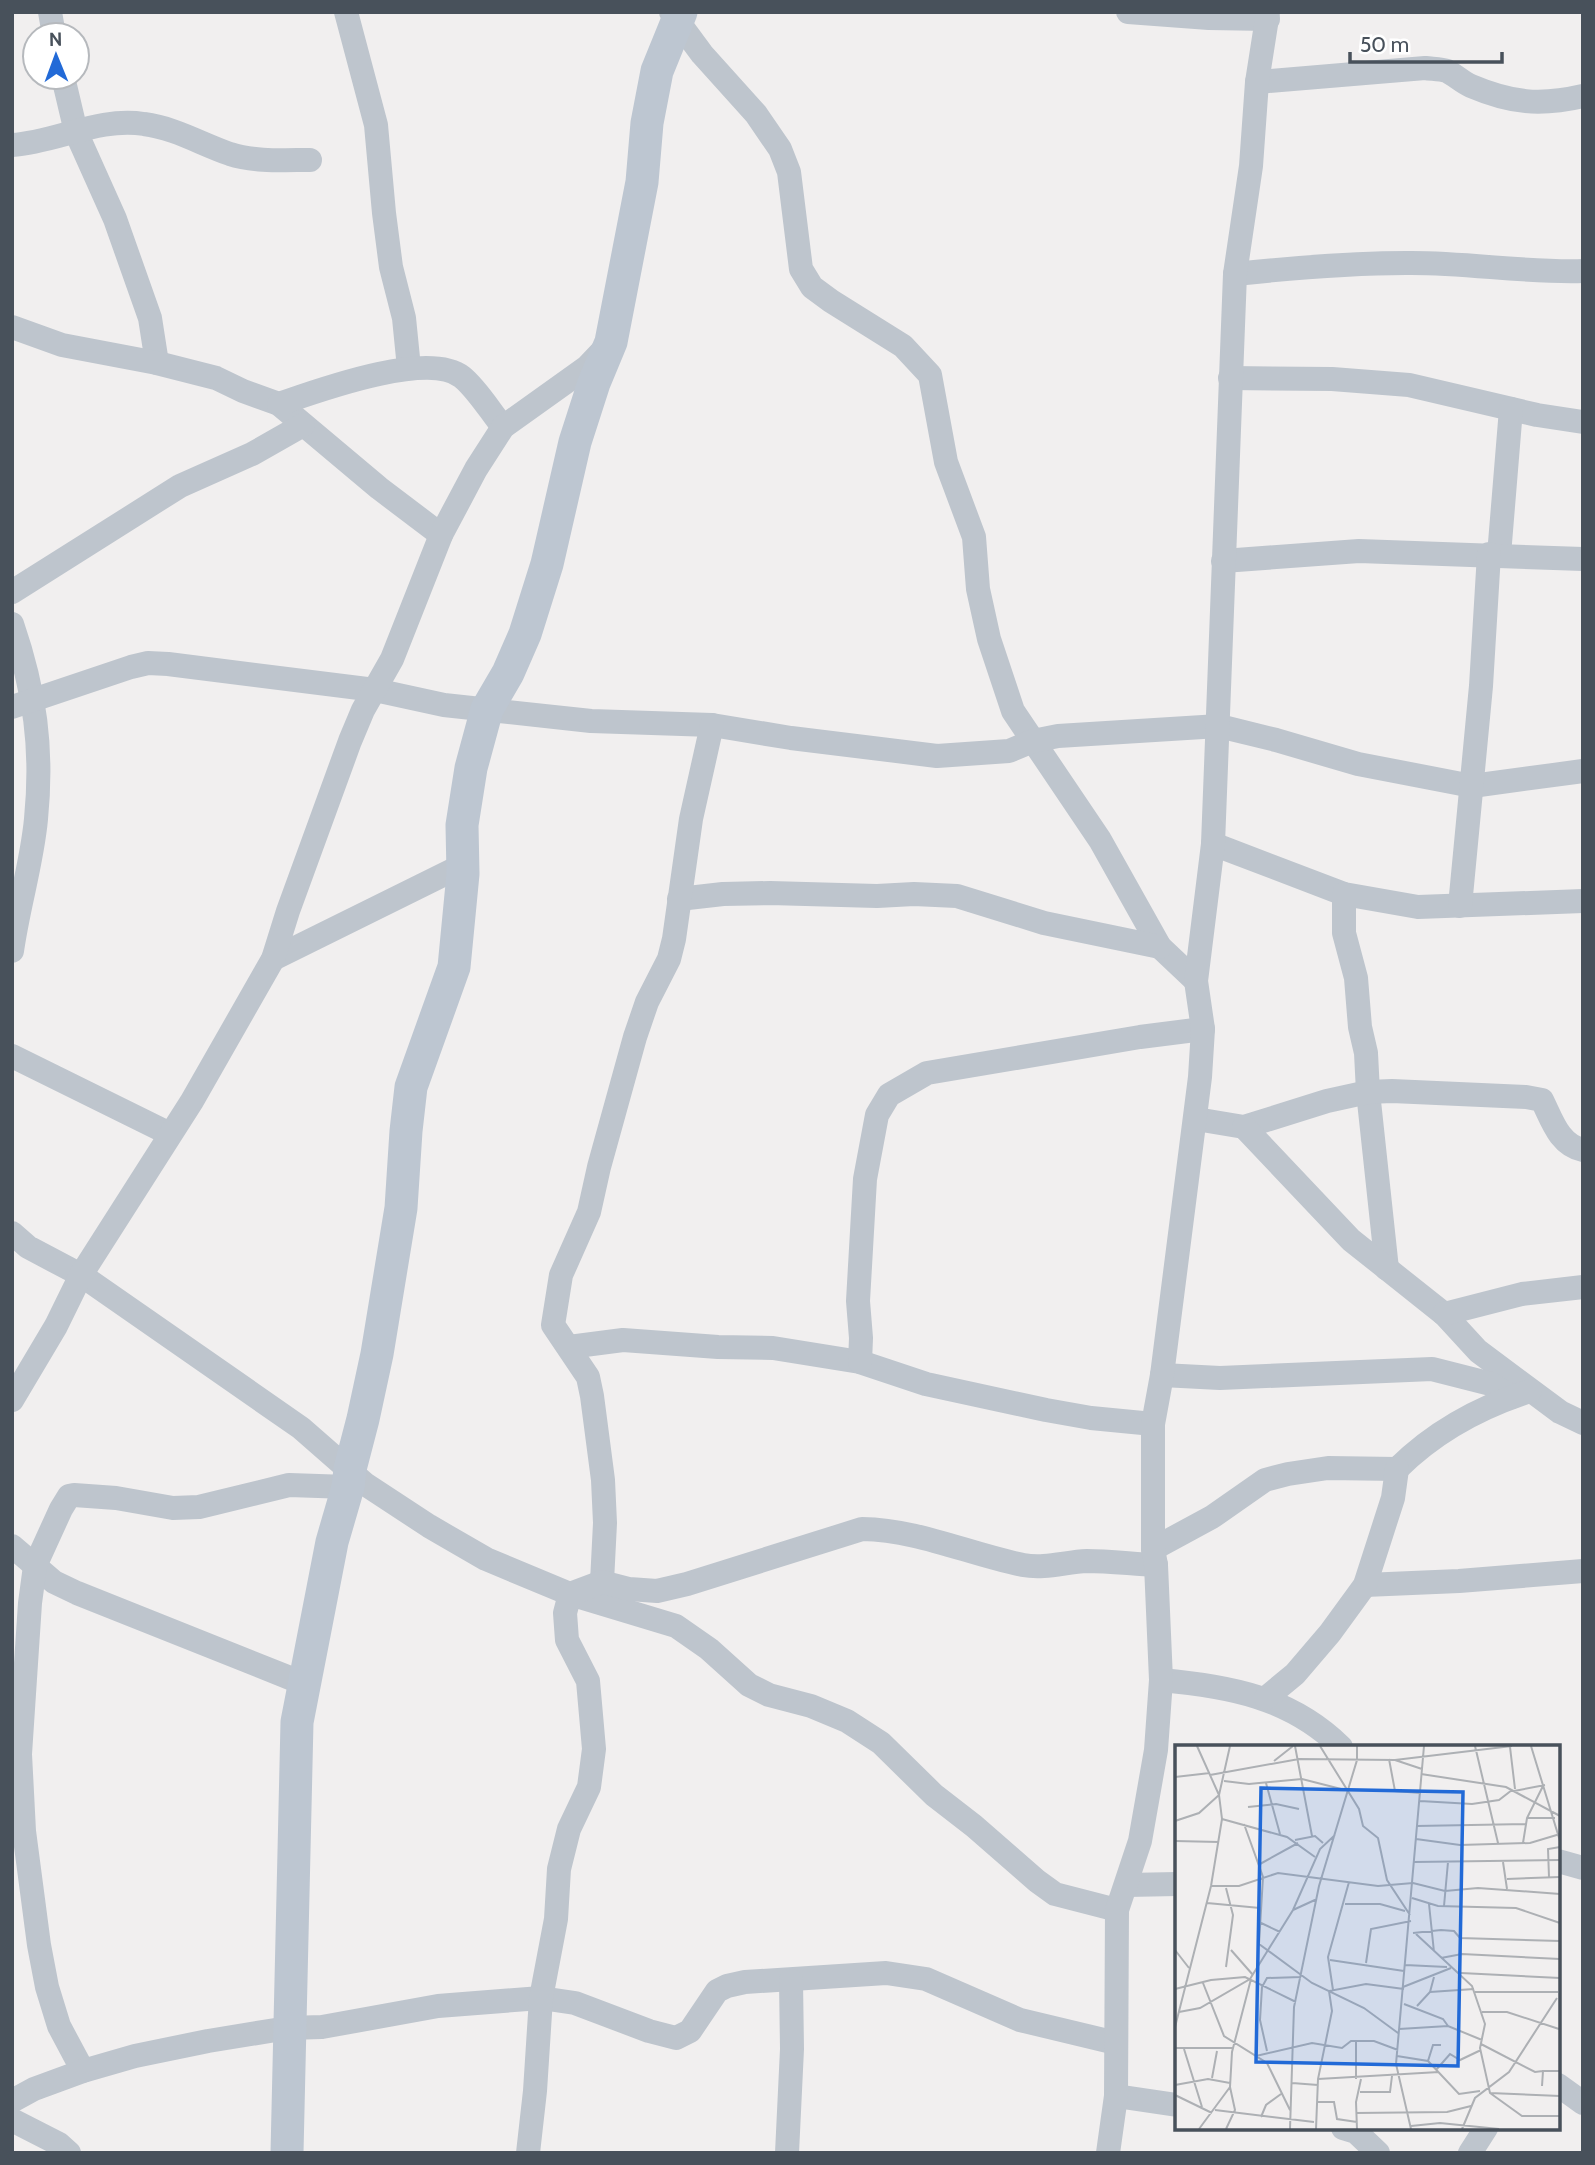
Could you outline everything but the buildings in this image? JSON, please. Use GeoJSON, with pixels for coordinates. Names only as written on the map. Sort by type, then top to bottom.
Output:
{"type":"FeatureCollection","features":[{"type":"Feature","properties":{"kind":"street"},"geometry":{"type":"LineString","coordinates":[[346,12],[376,125],[391,267],[404,318],[409,368]]}},
{"type":"Feature","properties":{"kind":"street"},"geometry":{"type":"LineString","coordinates":[[1108,2153],[1116,2096],[1117,1910],[1140,1842],[1156,1750],[1161,1680],[1154,1557],[1153,1424],[1196,1119],[1203,1029],[1196,981],[1213,844],[1235,274],[1251,166],[1257,82],[1268,16],[1209,18],[1128,12]]}},
{"type":"Feature","properties":{"kind":"street"},"geometry":{"type":"LineString","coordinates":[[286,2153],[296,1722],[332,1542],[377,1354],[401,1208],[411,1087],[454,967],[463,865],[462,825],[471,768],[487,709],[508,673],[525,634],[547,564],[575,442],[594,383],[611,342],[642,183],[647,124],[657,71],[676,15]]}},
{"type":"Feature","properties":{"kind":"street"},"geometry":{"type":"LineString","coordinates":[[676,15],[702,54],[756,114],[780,149],[789,172],[801,269],[813,287],[903,346],[930,375],[946,462],[974,537],[978,589],[989,639],[1013,711],[1100,839],[1160,947],[1196,981]]}},
{"type":"Feature","properties":{"kind":"street"},"geometry":{"type":"LineString","coordinates":[[1257,82],[1425,68],[1447,71],[1466,84],[1499,97],[1529,103],[1558,102],[1583,96]]}},
{"type":"Feature","properties":{"kind":"street"},"geometry":{"type":"LineString","coordinates":[[66,91],[76,132],[115,219],[150,318],[157,363]]}},
{"type":"Feature","properties":{"kind":"street"},"geometry":{"type":"LineString","coordinates":[[12,145],[30,144],[108,123],[146,124],[194,137],[231,154],[260,159],[310,160]]}},
{"type":"Feature","properties":{"kind":"street"},"geometry":{"type":"LineString","coordinates":[[1235,274],[1311,266],[1408,263],[1555,272],[1583,271]]}},
{"type":"Feature","properties":{"kind":"street"},"geometry":{"type":"LineString","coordinates":[[12,327],[62,345],[157,363],[216,378],[279,404],[379,488],[442,535]]}},
{"type":"Feature","properties":{"kind":"street"},"geometry":{"type":"LineString","coordinates":[[12,1400],[56,1326],[81,1275],[153,1165],[274,959],[288,911],[350,741],[392,659],[442,535],[476,469],[503,427],[587,366],[611,342]]}},
{"type":"Feature","properties":{"kind":"street"},"geometry":{"type":"LineString","coordinates":[[279,404],[368,377],[409,368],[435,368],[463,377],[503,427]]}},
{"type":"Feature","properties":{"kind":"street"},"geometry":{"type":"LineString","coordinates":[[1230,378],[1332,379],[1409,385],[1511,409],[1583,422]]}},
{"type":"Feature","properties":{"kind":"street"},"geometry":{"type":"LineString","coordinates":[[1460,906],[1511,409]]}},
{"type":"Feature","properties":{"kind":"street"},"geometry":{"type":"LineString","coordinates":[[12,592],[180,486],[252,454],[303,425]]}},
{"type":"Feature","properties":{"kind":"street"},"geometry":{"type":"LineString","coordinates":[[1223,561],[1359,551],[1583,559]]}},
{"type":"Feature","properties":{"kind":"street"},"geometry":{"type":"LineString","coordinates":[[12,624],[28,673],[23,703],[38,760],[36,819],[12,948]]}},
{"type":"Feature","properties":{"kind":"street"},"geometry":{"type":"LineString","coordinates":[[23,703],[148,663],[201,667],[375,690],[444,705],[592,721],[712,725],[780,737],[937,756],[1009,751],[1033,741],[1058,736],[1219,726],[1358,764],[1472,786],[1583,771]]}},
{"type":"Feature","properties":{"kind":"street"},"geometry":{"type":"LineString","coordinates":[[602,1582],[605,1523],[603,1480],[592,1396],[588,1377],[569,1347],[557,1335],[553,1325],[561,1275],[589,1212],[599,1167],[647,1002],[669,959],[691,819],[712,725]]}},
{"type":"Feature","properties":{"kind":"street"},"geometry":{"type":"LineString","coordinates":[[1213,844],[1344,894],[1418,907],[1583,901]]}},
{"type":"Feature","properties":{"kind":"street"},"geometry":{"type":"LineString","coordinates":[[274,959],[463,865]]}},
{"type":"Feature","properties":{"kind":"street"},"geometry":{"type":"LineString","coordinates":[[679,899],[770,893],[957,895],[1044,923],[1160,947]]}},
{"type":"Feature","properties":{"kind":"street"},"geometry":{"type":"LineString","coordinates":[[1344,894],[1344,933],[1356,978],[1360,1027],[1366,1053],[1387,1269]]}},
{"type":"Feature","properties":{"kind":"street"},"geometry":{"type":"LineString","coordinates":[[860,1362],[858,1301],[865,1179],[877,1115],[889,1095],[927,1073],[1203,1029]]}},
{"type":"Feature","properties":{"kind":"street"},"geometry":{"type":"LineString","coordinates":[[12,1056],[170,1134]]}},
{"type":"Feature","properties":{"kind":"street"},"geometry":{"type":"LineString","coordinates":[[1196,1119],[1244,1127],[1327,1101],[1368,1092],[1441,1092],[1526,1097],[1542,1100],[1559,1134],[1573,1148],[1583,1150]]}},
{"type":"Feature","properties":{"kind":"street"},"geometry":{"type":"LineString","coordinates":[[1244,1127],[1351,1240],[1444,1314],[1521,1394]]}},
{"type":"Feature","properties":{"kind":"street"},"geometry":{"type":"LineString","coordinates":[[12,1233],[28,1247],[81,1275],[302,1428],[349,1478],[365,1485],[486,1559],[570,1594],[676,1626],[709,1649],[749,1685],[769,1695],[811,1706],[847,1721],[881,1743],[933,1795],[1055,1894],[1117,1910]]}},
{"type":"Feature","properties":{"kind":"street"},"geometry":{"type":"LineString","coordinates":[[1444,1314],[1522,1294],[1583,1287]]}},
{"type":"Feature","properties":{"kind":"street"},"geometry":{"type":"LineString","coordinates":[[569,1347],[623,1340],[773,1348],[860,1362],[926,1384],[1046,1410],[1153,1424]]}},
{"type":"Feature","properties":{"kind":"street"},"geometry":{"type":"LineString","coordinates":[[1162,1375],[1220,1378],[1432,1369],[1521,1394],[1583,1423]]}},
{"type":"Feature","properties":{"kind":"street"},"geometry":{"type":"LineString","coordinates":[[1266,1698],[1295,1674],[1365,1586],[1393,1499],[1397,1469],[1416,1450],[1467,1417],[1521,1394]]}},
{"type":"Feature","properties":{"kind":"street"},"geometry":{"type":"LineString","coordinates":[[570,1594],[602,1582],[657,1591],[862,1529],[919,1535],[1023,1564],[1044,1567],[1154,1557],[1265,1480],[1328,1468],[1397,1469]]}},
{"type":"Feature","properties":{"kind":"street"},"geometry":{"type":"LineString","coordinates":[[83,2071],[59,2026],[47,1987],[24,1831],[20,1754],[35,1566],[69,1496],[116,1497],[173,1508],[199,1507],[289,1485],[349,1478]]}},
{"type":"Feature","properties":{"kind":"street"},"geometry":{"type":"LineString","coordinates":[[12,1546],[54,1582],[77,1593],[305,1684]]}},
{"type":"Feature","properties":{"kind":"street"},"geometry":{"type":"LineString","coordinates":[[1365,1586],[1583,1571]]}},
{"type":"Feature","properties":{"kind":"street"},"geometry":{"type":"LineString","coordinates":[[528,2153],[541,1998],[556,1919],[559,1869],[569,1829],[589,1787],[594,1749],[588,1681],[567,1640],[565,1613],[570,1594]]}},
{"type":"Feature","properties":{"kind":"street"},"geometry":{"type":"LineString","coordinates":[[1161,1680],[1204,1684],[1266,1698],[1304,1717],[1339,1745]]}},
{"type":"Feature","properties":{"kind":"street"},"geometry":{"type":"LineString","coordinates":[[1560,1862],[1583,1868]]}},
{"type":"Feature","properties":{"kind":"street"},"geometry":{"type":"LineString","coordinates":[[1127,1885],[1175,1884]]}},
{"type":"Feature","properties":{"kind":"street"},"geometry":{"type":"LineString","coordinates":[[12,2101],[34,2089],[83,2071],[135,2056],[288,2028],[322,2027],[438,2006],[504,2003],[541,1998],[575,2003],[649,2031],[676,2038],[690,2031],[716,1991],[727,1986],[745,1982],[886,1973],[926,1979],[1020,2020],[1116,2043]]}},
{"type":"Feature","properties":{"kind":"street"},"geometry":{"type":"LineString","coordinates":[[787,2153],[792,2049],[791,1980]]}},
{"type":"Feature","properties":{"kind":"street"},"geometry":{"type":"LineString","coordinates":[[1560,2086],[1583,2103]]}},
{"type":"Feature","properties":{"kind":"street"},"geometry":{"type":"LineString","coordinates":[[1116,2096],[1175,2105]]}},
{"type":"Feature","properties":{"kind":"street"},"geometry":{"type":"LineString","coordinates":[[12,2120],[58,2144],[69,2153]]}},
{"type":"Feature","properties":{"kind":"street"},"geometry":{"type":"LineString","coordinates":[[1352,2130],[1378,2153]]}},
{"type":"Feature","properties":{"kind":"street"},"geometry":{"type":"LineString","coordinates":[[1470,2153],[1485,2130]]}}]}
